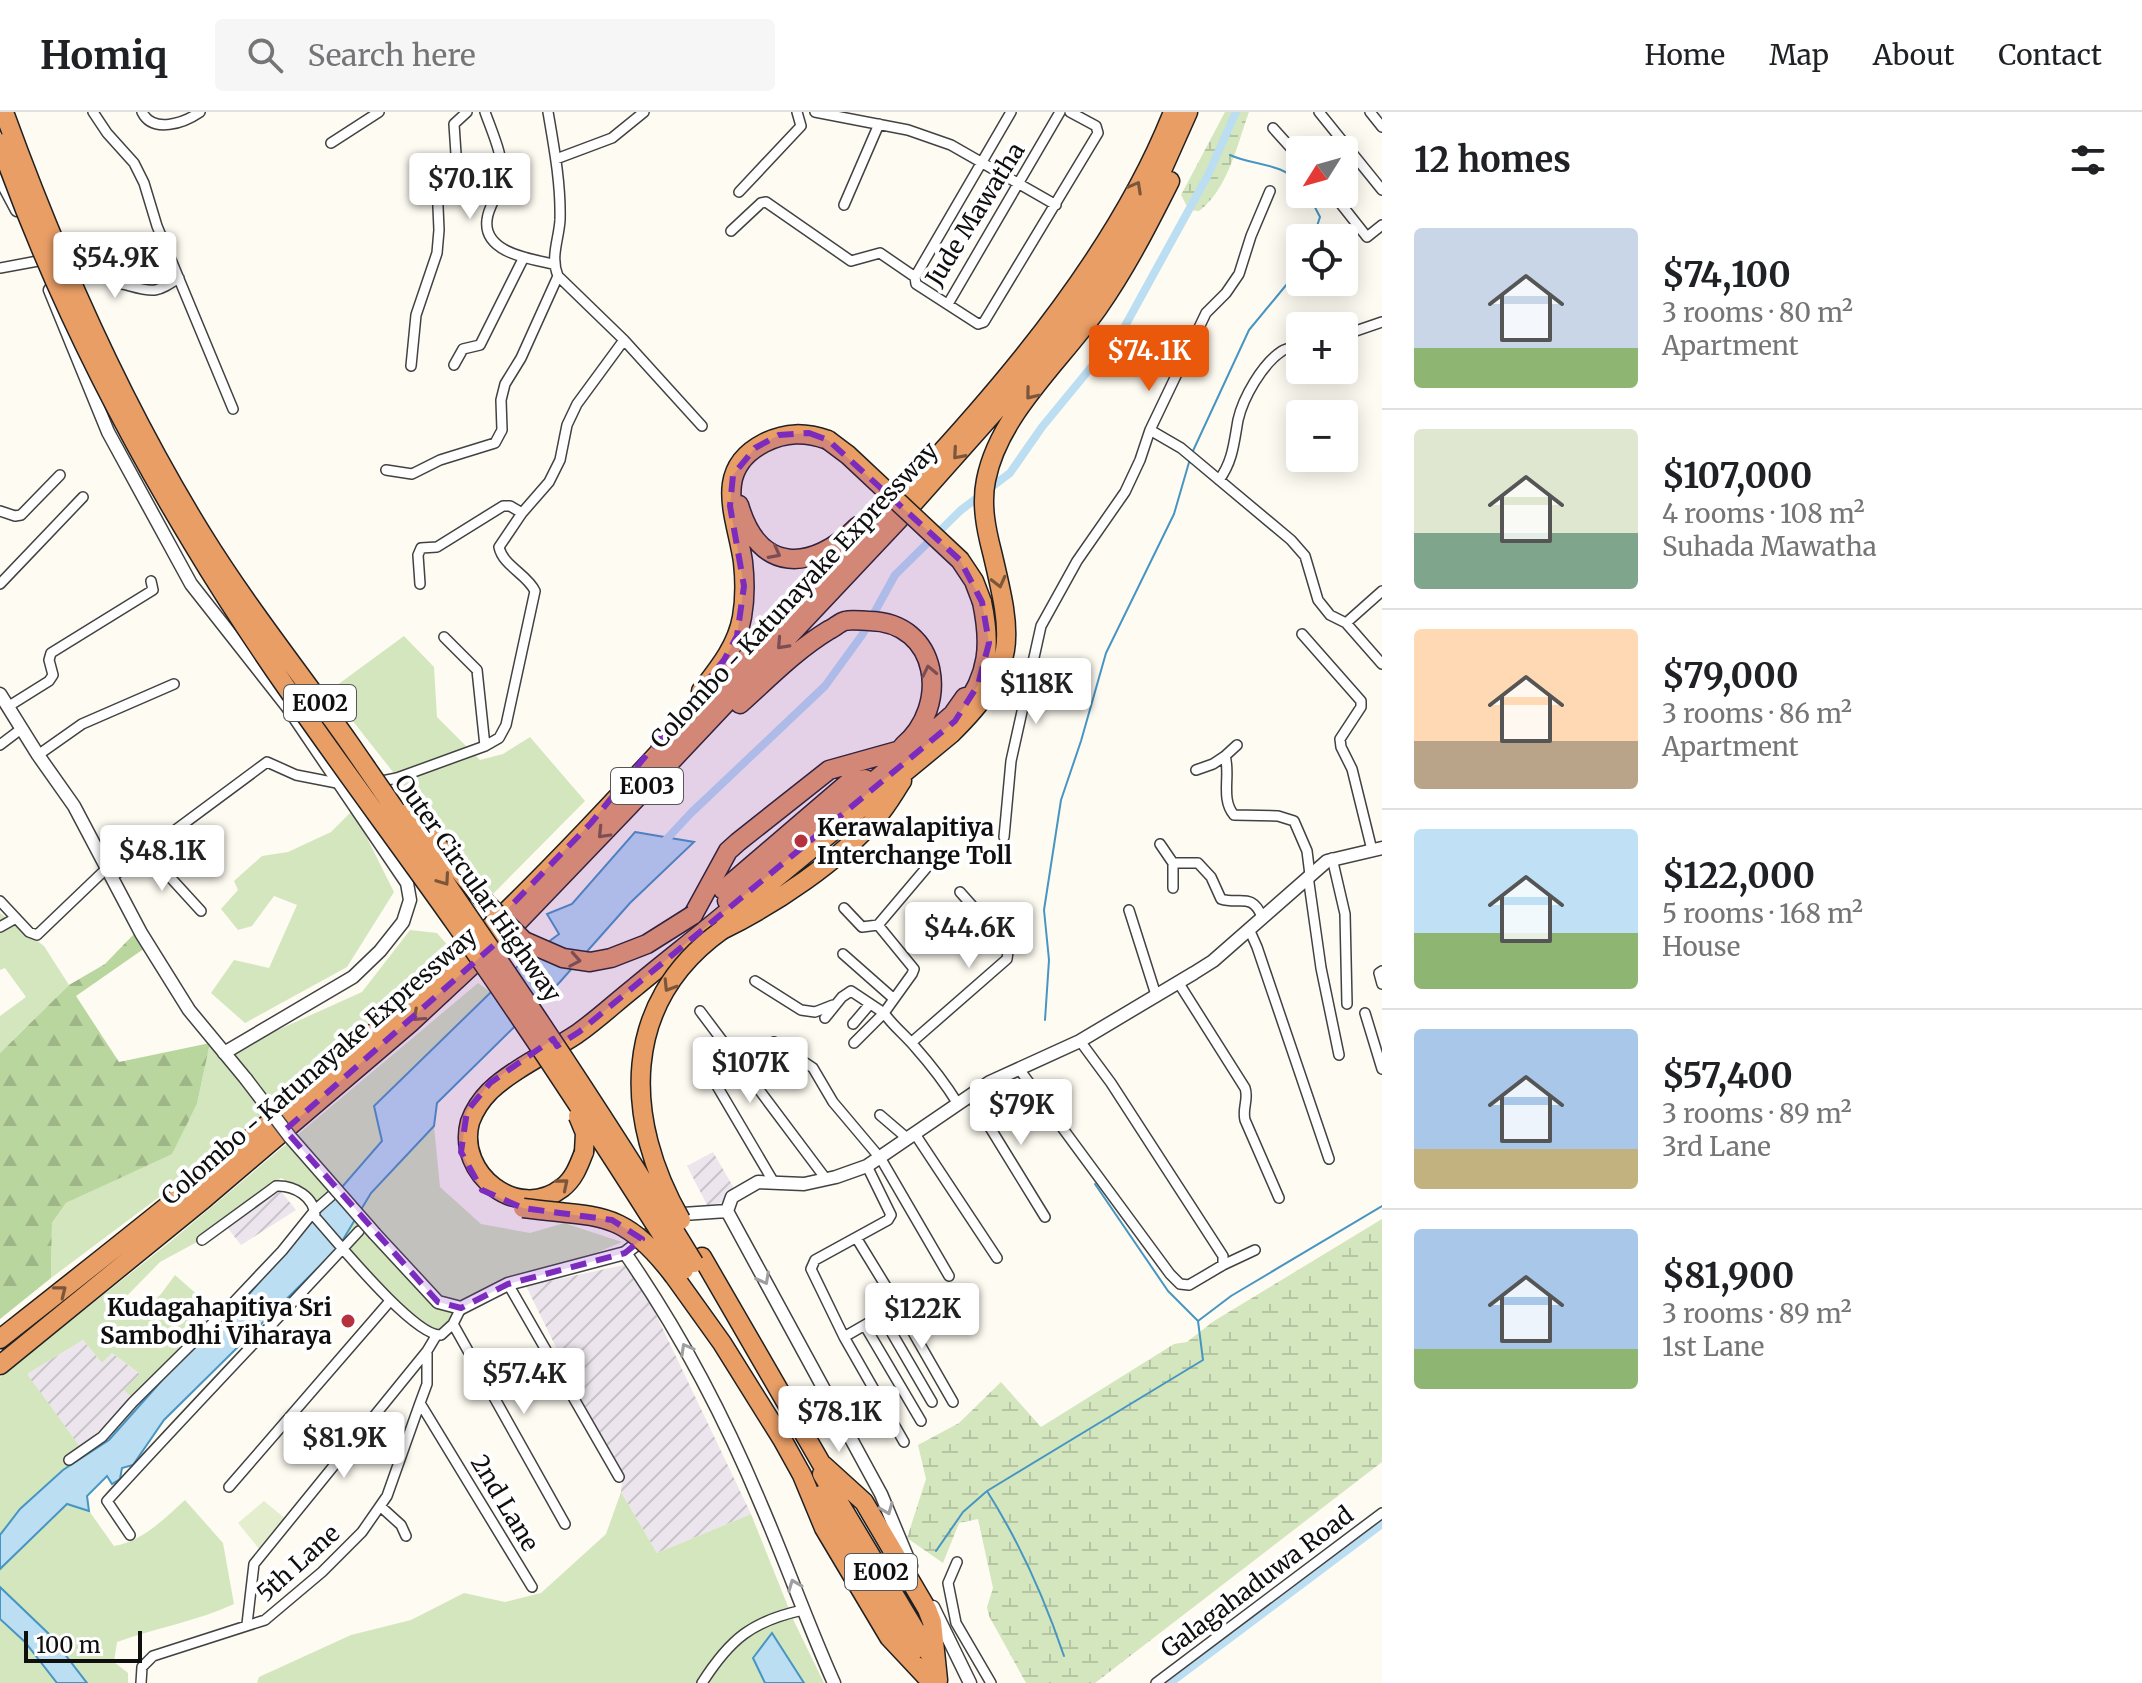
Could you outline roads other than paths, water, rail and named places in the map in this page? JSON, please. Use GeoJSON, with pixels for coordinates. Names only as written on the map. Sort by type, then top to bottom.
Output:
{"type":"FeatureCollection","features":[{"type":"Feature","properties":{"kind":"highway","name":"Outer Circular Highway"},"geometry":{"type":"LineString","coordinates":[[4,112],[77,298],[137,420],[202,535],[524,995],[635,1166],[689,1267]]}},
{"type":"Feature","properties":{"kind":"highway","name":"Colombo - Katunayake Expressway"},"geometry":{"type":"LineString","coordinates":[[0,1339],[293,1105],[483,935],[591,823],[851,548],[998,387],[1096,257],[1144,172],[1173,112]]}},
{"type":"Feature","properties":{"kind":"highway","name":"Colombo - Katunayake Expressway"},"geometry":{"type":"LineString","coordinates":[[0,1365],[205,1198],[409,1024],[512,928],[629,806],[901,517],[1013,391],[1113,258],[1159,177],[1188,112]]}},
{"type":"Feature","properties":{"kind":"highway"},"geometry":{"type":"LineString","coordinates":[[689,1267],[654,1249],[627,1227],[612,1220],[523,1208],[501,1202],[482,1190],[468,1172],[461,1152],[467,1111],[475,1096],[490,1083],[759,892],[951,734],[977,708],[993,686],[1008,639],[984,505],[985,481],[998,442],[1012,417],[1067,351],[1127,263],[1179,163],[1198,112]]}},
{"type":"Feature","properties":{"kind":"highway","name":"Outer Circular Highway"},"geometry":{"type":"LineString","coordinates":[[0,143],[40,246],[91,358],[136,446],[187,533],[265,654],[512,1005],[689,1267],[819,1471]]}},
{"type":"Feature","properties":{"kind":"highway"},"geometry":{"type":"LineString","coordinates":[[512,1005],[578,1115],[585,1133],[584,1152],[576,1171],[562,1188],[545,1196],[523,1199],[489,1184],[476,1170],[470,1155],[468,1136],[471,1119],[480,1102],[492,1089],[579,1032],[719,920],[955,721],[969,702],[985,665],[989,643],[974,581],[960,560],[848,455],[826,446],[802,442],[781,444],[759,454],[748,464],[741,479],[739,506],[752,538],[773,556],[791,560],[814,556],[832,548],[850,534],[998,387]]}},
{"type":"Feature","properties":{"kind":"highway"},"geometry":{"type":"LineString","coordinates":[[591,823],[702,689],[737,636],[744,586],[730,506],[733,475],[742,460],[755,448],[779,435],[809,433],[826,446]]}},
{"type":"Feature","properties":{"kind":"highway"},"geometry":{"type":"LineString","coordinates":[[343,734],[488,905],[524,941],[563,958],[590,962],[611,958],[647,944],[693,915],[910,740],[924,718],[932,687],[925,653],[903,628],[881,622],[844,621],[805,644],[629,806]]}},
{"type":"Feature","properties":{"kind":"highway"},"geometry":{"type":"LineString","coordinates":[[719,920],[778,901],[865,830],[880,814],[918,759]]}},
{"type":"Feature","properties":{"kind":"highway"},"geometry":{"type":"LineString","coordinates":[[693,915],[733,854],[819,783],[844,769],[874,769]]}},
{"type":"Feature","properties":{"kind":"highway"},"geometry":{"type":"LineString","coordinates":[[693,915],[740,864],[835,787],[874,769]]}},
{"type":"Feature","properties":{"kind":"highway"},"geometry":{"type":"LineString","coordinates":[[874,769],[752,873],[704,943],[672,979],[649,1024],[640,1065],[640,1109],[653,1161],[675,1210],[689,1267],[722,1343],[782,1439],[802,1475],[824,1528],[889,1637],[935,1682]]}},
{"type":"Feature","properties":{"kind":"highway"},"geometry":{"type":"LineString","coordinates":[[722,886],[736,860],[817,791],[846,775],[874,769]]}},
{"type":"Feature","properties":{"kind":"highway"},"geometry":{"type":"LineString","coordinates":[[719,920],[733,920],[775,897],[859,827],[887,797],[889,788],[902,772]]}},
{"type":"Feature","properties":{"kind":"highway"},"geometry":{"type":"LineString","coordinates":[[819,1471],[863,1511],[924,1618],[935,1682]]}},
{"type":"Feature","properties":{"kind":"highway"},"geometry":{"type":"LineString","coordinates":[[819,1471],[864,1502],[927,1609],[932,1622],[935,1682]]}},
{"type":"Feature","properties":{"kind":"highway"},"geometry":{"type":"LineString","coordinates":[[819,1471],[935,1682]]}},
{"type":"Feature","properties":{"kind":"street"},"geometry":{"type":"LineString","coordinates":[[93,112],[134,163],[233,409]]}},
{"type":"Feature","properties":{"kind":"street"},"geometry":{"type":"LineString","coordinates":[[142,112],[154,123],[177,124],[200,112]]}},
{"type":"Feature","properties":{"kind":"street"},"geometry":{"type":"LineString","coordinates":[[331,143],[379,112]]}},
{"type":"Feature","properties":{"kind":"street"},"geometry":{"type":"LineString","coordinates":[[411,366],[416,315],[437,253],[437,184],[456,154],[454,124],[467,112]]}},
{"type":"Feature","properties":{"kind":"street"},"geometry":{"type":"LineString","coordinates":[[485,112],[500,158],[502,180],[487,218],[488,231],[494,241],[507,251],[553,264]]}},
{"type":"Feature","properties":{"kind":"street"},"geometry":{"type":"LineString","coordinates":[[548,112],[556,159],[560,219],[553,264],[558,276],[624,340],[702,426]]}},
{"type":"Feature","properties":{"kind":"street"},"geometry":{"type":"LineString","coordinates":[[556,159],[612,138],[644,112]]}},
{"type":"Feature","properties":{"kind":"street"},"geometry":{"type":"LineString","coordinates":[[739,192],[801,126],[797,112]]}},
{"type":"Feature","properties":{"kind":"street"},"geometry":{"type":"LineString","coordinates":[[815,112],[908,130],[951,145],[1056,205]]}},
{"type":"Feature","properties":{"kind":"street"},"geometry":{"type":"LineString","coordinates":[[997,112],[1009,115]]}},
{"type":"Feature","properties":{"kind":"street","name":"Jude Mawatha"},"geometry":{"type":"LineString","coordinates":[[1009,115],[915,277],[916,284],[948,304],[1060,112]]}},
{"type":"Feature","properties":{"kind":"street"},"geometry":{"type":"LineString","coordinates":[[948,304],[978,324],[984,322],[1098,133],[1096,126],[1070,112]]}},
{"type":"Feature","properties":{"kind":"street"},"geometry":{"type":"LineString","coordinates":[[1319,112],[1382,190]]}},
{"type":"Feature","properties":{"kind":"street"},"geometry":{"type":"LineString","coordinates":[[1370,112],[1382,127]]}},
{"type":"Feature","properties":{"kind":"street"},"geometry":{"type":"LineString","coordinates":[[844,205],[879,124]]}},
{"type":"Feature","properties":{"kind":"street"},"geometry":{"type":"LineString","coordinates":[[1273,128],[1286,142]]}},
{"type":"Feature","properties":{"kind":"street"},"geometry":{"type":"LineString","coordinates":[[0,178],[17,211],[108,432],[191,584],[287,706],[407,883],[410,900],[403,922],[380,951],[353,977],[224,1053]]}},
{"type":"Feature","properties":{"kind":"street"},"geometry":{"type":"LineString","coordinates":[[1004,837],[1011,761],[1041,626],[1077,561],[1125,492],[1150,430],[1206,313],[1239,274],[1270,191]]}},
{"type":"Feature","properties":{"kind":"street"},"geometry":{"type":"LineString","coordinates":[[731,231],[761,203],[766,202],[851,261],[880,253],[915,277]]}},
{"type":"Feature","properties":{"kind":"street"},"geometry":{"type":"LineString","coordinates":[[1344,208],[1367,237],[1382,225]]}},
{"type":"Feature","properties":{"kind":"street"},"geometry":{"type":"LineString","coordinates":[[454,365],[463,349],[480,345],[524,257]]}},
{"type":"Feature","properties":{"kind":"street"},"geometry":{"type":"LineString","coordinates":[[0,268],[40,267],[84,260],[96,264],[116,283],[154,292],[179,278]]}},
{"type":"Feature","properties":{"kind":"street"},"geometry":{"type":"LineString","coordinates":[[386,470],[412,474],[440,460],[495,443],[502,430],[501,400],[505,384],[521,358],[558,276]]}},
{"type":"Feature","properties":{"kind":"street"},"geometry":{"type":"LineString","coordinates":[[1358,330],[1382,322]]}},
{"type":"Feature","properties":{"kind":"street"},"geometry":{"type":"LineString","coordinates":[[0,901],[33,935],[37,935],[110,872],[148,853],[256,767],[267,762],[296,775],[342,784],[377,782],[397,778],[499,738],[506,725],[535,591],[530,581],[501,555],[499,547],[522,513],[549,482],[560,460],[567,425],[577,404],[624,340]]}},
{"type":"Feature","properties":{"kind":"street"},"geometry":{"type":"LineString","coordinates":[[1219,480],[1228,468],[1239,416],[1254,381],[1286,350]]}},
{"type":"Feature","properties":{"kind":"street"},"geometry":{"type":"LineString","coordinates":[[1150,430],[1181,448],[1291,540],[1305,556],[1318,600],[1330,615],[1346,623],[1382,664]]}},
{"type":"Feature","properties":{"kind":"street"},"geometry":{"type":"LineString","coordinates":[[0,511],[21,515],[60,475]]}},
{"type":"Feature","properties":{"kind":"street"},"geometry":{"type":"LineString","coordinates":[[0,584],[83,497]]}},
{"type":"Feature","properties":{"kind":"street"},"geometry":{"type":"LineString","coordinates":[[420,584],[418,555],[421,548],[437,547],[503,506],[510,506],[522,513]]}},
{"type":"Feature","properties":{"kind":"street"},"geometry":{"type":"LineString","coordinates":[[9,706],[49,681],[53,675],[49,660],[51,653],[153,590],[151,581]]}},
{"type":"Feature","properties":{"kind":"street"},"geometry":{"type":"LineString","coordinates":[[1346,623],[1382,591]]}},
{"type":"Feature","properties":{"kind":"street"},"geometry":{"type":"LineString","coordinates":[[970,1683],[904,1553],[881,1494],[727,1211],[732,1197],[758,1182],[804,1184],[881,1159],[1001,1076],[1080,1041],[1213,961],[1332,858],[1377,849],[1340,739],[1361,707],[1361,701],[1302,634]]}},
{"type":"Feature","properties":{"kind":"street"},"geometry":{"type":"LineString","coordinates":[[444,637],[477,670],[485,746]]}},
{"type":"Feature","properties":{"kind":"street"},"geometry":{"type":"LineString","coordinates":[[38,755],[82,724],[174,684]]}},
{"type":"Feature","properties":{"kind":"street"},"geometry":{"type":"LineString","coordinates":[[0,694],[74,806],[141,933],[189,1010],[290,1137],[375,1234],[438,1302],[461,1308]]}},
{"type":"Feature","properties":{"kind":"street"},"geometry":{"type":"LineString","coordinates":[[0,745],[21,729]]}},
{"type":"Feature","properties":{"kind":"street"},"geometry":{"type":"LineString","coordinates":[[1196,770],[1213,764],[1237,745]]}},
{"type":"Feature","properties":{"kind":"street"},"geometry":{"type":"LineString","coordinates":[[1225,756],[1229,767],[1226,795],[1229,811],[1234,815],[1278,816],[1294,821],[1307,851],[1321,968],[1339,1055]]}},
{"type":"Feature","properties":{"kind":"street"},"geometry":{"type":"LineString","coordinates":[[1160,844],[1173,863],[1173,888]]}},
{"type":"Feature","properties":{"kind":"street"},"geometry":{"type":"LineString","coordinates":[[148,853],[201,911]]}},
{"type":"Feature","properties":{"kind":"street"},"geometry":{"type":"LineString","coordinates":[[1332,858],[1345,914],[1347,1004]]}},
{"type":"Feature","properties":{"kind":"street"},"geometry":{"type":"LineString","coordinates":[[844,908],[862,927],[878,925],[933,860]]}},
{"type":"Feature","properties":{"kind":"street"},"geometry":{"type":"LineString","coordinates":[[1173,863],[1198,863],[1211,877],[1221,899],[1249,901],[1257,906],[1262,917]]}},
{"type":"Feature","properties":{"kind":"street"},"geometry":{"type":"LineString","coordinates":[[912,1042],[1007,959],[1008,952],[992,928],[960,892]]}},
{"type":"Feature","properties":{"kind":"street"},"geometry":{"type":"LineString","coordinates":[[1129,910],[1156,995]]}},
{"type":"Feature","properties":{"kind":"street"},"geometry":{"type":"LineString","coordinates":[[0,927],[16,918]]}},
{"type":"Feature","properties":{"kind":"street"},"geometry":{"type":"LineString","coordinates":[[854,1043],[884,1013],[914,969],[878,925]]}},
{"type":"Feature","properties":{"kind":"street"},"geometry":{"type":"LineString","coordinates":[[1249,929],[1329,1159]]}},
{"type":"Feature","properties":{"kind":"street"},"geometry":{"type":"LineString","coordinates":[[843,954],[894,999]]}},
{"type":"Feature","properties":{"kind":"street"},"geometry":{"type":"LineString","coordinates":[[1382,971],[1379,973],[1382,984]]}},
{"type":"Feature","properties":{"kind":"street"},"geometry":{"type":"LineString","coordinates":[[755,981],[801,1010],[815,1012],[836,1004]]}},
{"type":"Feature","properties":{"kind":"street"},"geometry":{"type":"LineString","coordinates":[[1178,982],[1245,1088],[1245,1120],[1279,1198]]}},
{"type":"Feature","properties":{"kind":"street"},"geometry":{"type":"LineString","coordinates":[[825,1018],[851,991],[884,1013],[894,1028],[912,1042],[958,1104]]}},
{"type":"Feature","properties":{"kind":"street"},"geometry":{"type":"LineString","coordinates":[[853,1024],[870,1004]]}},
{"type":"Feature","properties":{"kind":"street"},"geometry":{"type":"LineString","coordinates":[[700,1011],[826,1179]]}},
{"type":"Feature","properties":{"kind":"street"},"geometry":{"type":"LineString","coordinates":[[1365,1013],[1382,1069]]}},
{"type":"Feature","properties":{"kind":"street"},"geometry":{"type":"LineString","coordinates":[[1080,1041],[1206,1229],[1223,1256],[1223,1265]]}},
{"type":"Feature","properties":{"kind":"street"},"geometry":{"type":"LineString","coordinates":[[774,1042],[813,1068],[833,1102],[881,1159],[949,1276]]}},
{"type":"Feature","properties":{"kind":"street"},"geometry":{"type":"LineString","coordinates":[[707,1069],[773,1181]]}},
{"type":"Feature","properties":{"kind":"street"},"geometry":{"type":"LineString","coordinates":[[1019,1069],[1180,1284],[1189,1285],[1255,1250]]}},
{"type":"Feature","properties":{"kind":"street"},"geometry":{"type":"LineString","coordinates":[[970,1095],[1045,1217]]}},
{"type":"Feature","properties":{"kind":"street"},"geometry":{"type":"LineString","coordinates":[[880,1115],[911,1137],[997,1258]]}},
{"type":"Feature","properties":{"kind":"street"},"geometry":{"type":"LineString","coordinates":[[867,1166],[891,1215],[857,1239],[811,1264],[844,1337],[904,1442]]}},
{"type":"Feature","properties":{"kind":"street"},"geometry":{"type":"LineString","coordinates":[[202,1240],[276,1186],[299,1190],[340,1246],[390,1301],[436,1336]]}},
{"type":"Feature","properties":{"kind":"street"},"geometry":{"type":"LineString","coordinates":[[69,1460],[102,1437],[331,1196]]}},
{"type":"Feature","properties":{"kind":"street"},"geometry":{"type":"LineString","coordinates":[[247,1624],[254,1564],[436,1336],[453,1324],[461,1308],[508,1284],[625,1253],[664,1223],[683,1214],[727,1211]]}},
{"type":"Feature","properties":{"kind":"street"},"geometry":{"type":"LineString","coordinates":[[130,1535],[107,1501],[239,1357],[289,1309],[340,1246],[359,1231]]}},
{"type":"Feature","properties":{"kind":"street"},"geometry":{"type":"LineString","coordinates":[[857,1239],[953,1402]]}},
{"type":"Feature","properties":{"kind":"street"},"geometry":{"type":"LineString","coordinates":[[625,1253],[662,1306],[691,1356],[761,1503],[834,1683]]}},
{"type":"Feature","properties":{"kind":"street"},"geometry":{"type":"LineString","coordinates":[[508,1284],[619,1477]]}},
{"type":"Feature","properties":{"kind":"street"},"geometry":{"type":"LineString","coordinates":[[229,1487],[390,1301]]}},
{"type":"Feature","properties":{"kind":"street"},"geometry":{"type":"LineString","coordinates":[[844,1337],[898,1306]]}},
{"type":"Feature","properties":{"kind":"street"},"geometry":{"type":"LineString","coordinates":[[882,1316],[932,1402]]}},
{"type":"Feature","properties":{"kind":"street"},"geometry":{"type":"LineString","coordinates":[[453,1324],[565,1524]]}},
{"type":"Feature","properties":{"kind":"street"},"geometry":{"type":"LineString","coordinates":[[865,1326],[921,1421]]}},
{"type":"Feature","properties":{"kind":"street"},"geometry":{"type":"LineString","coordinates":[[420,1403],[427,1384],[427,1351]]}},
{"type":"Feature","properties":{"kind":"street","name":"5th Lane"},"geometry":{"type":"LineString","coordinates":[[141,1683],[142,1667],[153,1656],[265,1620],[322,1572],[362,1532],[387,1496],[420,1403]]}},
{"type":"Feature","properties":{"kind":"street","name":"2nd Lane"},"geometry":{"type":"LineString","coordinates":[[420,1403],[532,1587]]}},
{"type":"Feature","properties":{"kind":"street"},"geometry":{"type":"LineString","coordinates":[[380,1506],[401,1525],[406,1536]]}},
{"type":"Feature","properties":{"kind":"street","name":"Galagahaduwa Road"},"geometry":{"type":"LineString","coordinates":[[1156,1683],[1382,1513]]}},
{"type":"Feature","properties":{"kind":"street"},"geometry":{"type":"LineString","coordinates":[[957,1562],[948,1583],[956,1623],[991,1683]]}},
{"type":"Feature","properties":{"kind":"street"},"geometry":{"type":"LineString","coordinates":[[702,1683],[718,1658],[743,1634],[773,1617],[803,1610]]}},
{"type":"Feature","properties":{"kind":"water"},"geometry":{"type":"Polygon","coordinates":[[[635,832],[694,842],[630,903],[559,983],[437,1103],[434,1126],[371,1193],[338,1248],[164,1420],[133,1465],[122,1468],[120,1479],[112,1484],[107,1476],[87,1496],[89,1511],[67,1504],[0,1569],[0,1535],[20,1509],[63,1470],[109,1440],[164,1378],[250,1293],[382,1141],[374,1106],[524,960],[559,934],[547,914],[572,904],[635,832]]]}},
{"type":"Feature","properties":{"kind":"water"},"geometry":{"type":"Polygon","coordinates":[[[0,1587],[50,1635],[87,1683],[57,1683],[25,1642],[0,1619],[0,1587]]]}},
{"type":"Feature","properties":{"kind":"water"},"geometry":{"type":"Polygon","coordinates":[[[772,1633],[804,1683],[765,1683],[753,1658],[772,1633]]]}},
{"type":"Feature","properties":{"kind":"waterway"},"geometry":{"type":"LineString","coordinates":[[663,843],[825,686],[862,635],[895,575],[961,510],[1010,473],[1042,427],[1125,326],[1208,175],[1236,112]]}},
{"type":"Feature","properties":{"kind":"waterway"},"geometry":{"type":"LineString","coordinates":[[1230,155],[1286,173]]}},
{"type":"Feature","properties":{"kind":"waterway"},"geometry":{"type":"LineString","coordinates":[[1315,208],[1320,217],[1318,224]]}},
{"type":"Feature","properties":{"kind":"waterway"},"geometry":{"type":"LineString","coordinates":[[1192,453],[1249,330],[1286,285]]}},
{"type":"Feature","properties":{"kind":"waterway"},"geometry":{"type":"LineString","coordinates":[[1045,1020],[1049,960],[1044,910],[1061,800],[1106,653],[1174,514],[1190,459]]}},
{"type":"Feature","properties":{"kind":"waterway"},"geometry":{"type":"LineString","coordinates":[[1095,1184],[1168,1291],[1197,1320]]}},
{"type":"Feature","properties":{"kind":"waterway"},"geometry":{"type":"LineString","coordinates":[[936,1551],[963,1512],[987,1491],[1203,1360],[1198,1321],[1231,1296],[1382,1206]]}},
{"type":"Feature","properties":{"kind":"waterway"},"geometry":{"type":"LineString","coordinates":[[987,1491],[1030,1571],[1064,1656]]}},
{"type":"Feature","properties":{"kind":"waterway"},"geometry":{"type":"LineString","coordinates":[[1170,1683],[1382,1524]]}},
{"type":"Feature","properties":{"kind":"place","name":"Kerawalapitiya Interchange Toll"},"geometry":{"type":"Point","coordinates":[801,841]}},
{"type":"Feature","properties":{"kind":"place","name":"Kudagahapitiya Sri Sambodhi Viharaya"},"geometry":{"type":"Point","coordinates":[348,1321]}}]}
